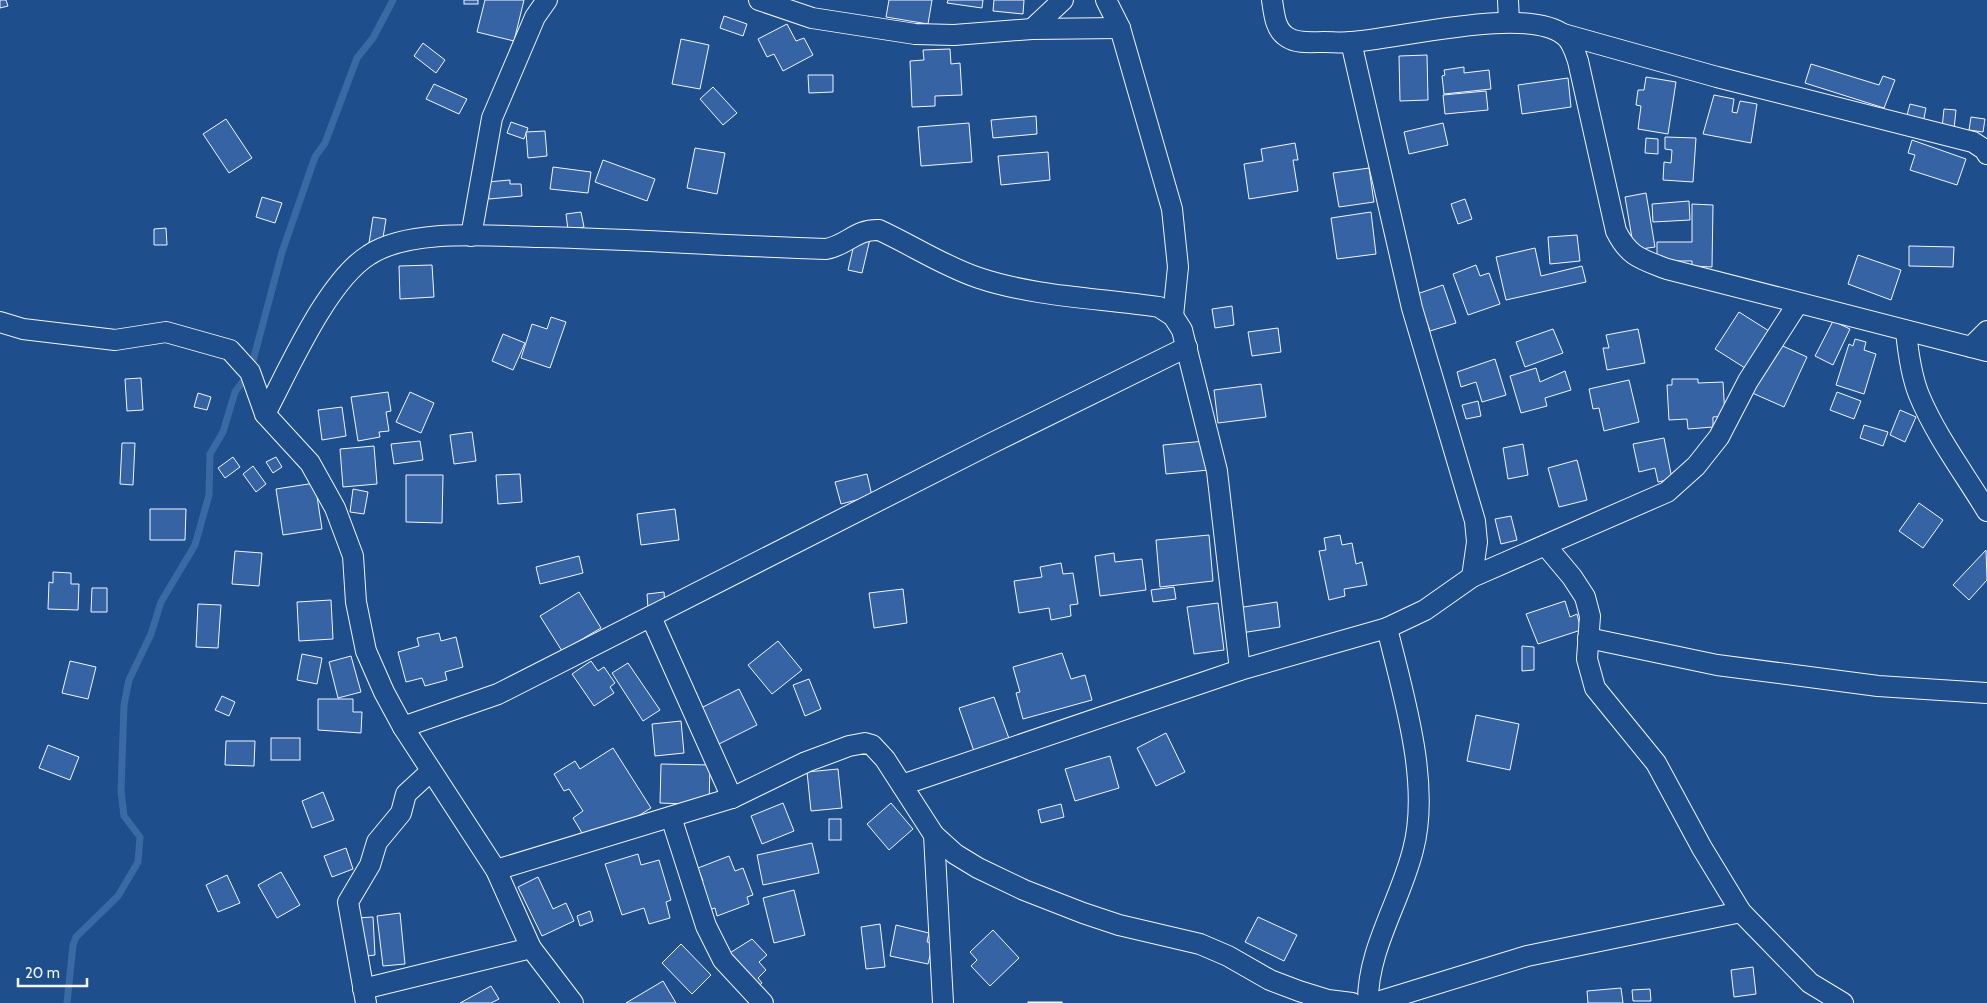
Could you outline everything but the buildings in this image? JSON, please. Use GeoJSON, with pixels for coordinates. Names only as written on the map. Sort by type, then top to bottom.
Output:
{"type":"FeatureCollection","features":[{"type":"Feature","properties":{"kind":"street"},"geometry":{"type":"LineString","coordinates":[[471,236],[492,118],[535,17],[547,0]]}},
{"type":"Feature","properties":{"kind":"street"},"geometry":{"type":"LineString","coordinates":[[759,0],[812,18],[915,34],[954,35],[1032,29],[1120,28]]}},
{"type":"Feature","properties":{"kind":"street"},"geometry":{"type":"LineString","coordinates":[[1032,29],[1063,0]]}},
{"type":"Feature","properties":{"kind":"street"},"geometry":{"type":"LineString","coordinates":[[1106,0],[1120,28],[1172,210],[1178,266],[1173,316]]}},
{"type":"Feature","properties":{"kind":"street"},"geometry":{"type":"LineString","coordinates":[[1272,0],[1277,26],[1286,37],[1298,42],[1351,42],[1509,22],[1542,26],[1563,34],[1717,77],[1973,142],[1985,150],[1987,154]]}},
{"type":"Feature","properties":{"kind":"street"},"geometry":{"type":"LineString","coordinates":[[1508,0],[1509,22]]}},
{"type":"Feature","properties":{"kind":"street"},"geometry":{"type":"LineString","coordinates":[[1563,34],[1573,45],[1578,61],[1616,232],[1624,248],[1640,258],[1667,269],[1979,349],[1987,331]]}},
{"type":"Feature","properties":{"kind":"street"},"geometry":{"type":"LineString","coordinates":[[1351,42],[1412,308],[1475,521],[1477,542],[1472,577]]}},
{"type":"Feature","properties":{"kind":"street"},"geometry":{"type":"LineString","coordinates":[[265,414],[319,314],[346,273],[370,254],[409,239],[471,236],[648,240],[716,245],[826,249],[840,245],[854,234],[867,229],[879,230],[951,266],[980,278],[1023,288],[1159,307],[1173,316],[1182,330],[1187,347],[1217,471],[1240,670]]}},
{"type":"Feature","properties":{"kind":"street"},"geometry":{"type":"LineString","coordinates":[[902,785],[1240,670],[1387,628],[1424,610],[1472,577],[1667,492],[1696,466],[1719,437],[1748,381],[1798,303]]}},
{"type":"Feature","properties":{"kind":"street"},"geometry":{"type":"LineString","coordinates":[[0,322],[22,329],[115,340],[166,332],[230,350],[250,372],[265,414],[310,463],[335,508],[353,556],[356,602],[366,651],[384,692],[403,727],[496,870],[531,948],[572,1003]]}},
{"type":"Feature","properties":{"kind":"street"},"geometry":{"type":"LineString","coordinates":[[1906,331],[1909,355],[1919,393],[1938,434],[1987,511]]}},
{"type":"Feature","properties":{"kind":"street"},"geometry":{"type":"LineString","coordinates":[[403,727],[498,694],[990,444],[1187,347]]}},
{"type":"Feature","properties":{"kind":"street"},"geometry":{"type":"LineString","coordinates":[[1546,546],[1572,577],[1585,597],[1590,616],[1587,659],[1596,688],[1656,763],[1702,848],[1741,912],[1810,983],[1842,1003]]}},
{"type":"Feature","properties":{"kind":"street"},"geometry":{"type":"LineString","coordinates":[[651,617],[732,798]]}},
{"type":"Feature","properties":{"kind":"street"},"geometry":{"type":"LineString","coordinates":[[1368,1003],[1368,981],[1378,946],[1397,902],[1414,849],[1418,815],[1416,760],[1408,712],[1387,628]]}},
{"type":"Feature","properties":{"kind":"street"},"geometry":{"type":"LineString","coordinates":[[1588,638],[1717,665],[1878,686],[1987,693]]}},
{"type":"Feature","properties":{"kind":"street"},"geometry":{"type":"LineString","coordinates":[[496,870],[732,798],[806,762],[849,746],[864,743],[877,748],[934,835],[955,854],[1024,890],[1119,925],[1200,944],[1228,956],[1270,980],[1328,1000],[1352,1003]]}},
{"type":"Feature","properties":{"kind":"street"},"geometry":{"type":"LineString","coordinates":[[431,770],[406,794],[401,813],[377,842],[370,864],[348,902],[364,996],[531,948]]}},
{"type":"Feature","properties":{"kind":"street"},"geometry":{"type":"LineString","coordinates":[[671,817],[710,935],[723,960],[764,1003]]}},
{"type":"Feature","properties":{"kind":"street"},"geometry":{"type":"LineString","coordinates":[[934,835],[943,1003]]}},
{"type":"Feature","properties":{"kind":"street"},"geometry":{"type":"LineString","coordinates":[[1374,1003],[1526,956],[1741,912]]}},
{"type":"Feature","properties":{"kind":"waterway"},"geometry":{"type":"LineString","coordinates":[[67,1003],[73,945],[76,937],[118,896],[138,862],[140,837],[124,816],[121,791],[124,705],[129,680],[151,634],[161,602],[195,545],[209,495],[210,454],[223,432],[235,392],[250,372],[282,252],[315,157],[325,143],[357,58],[373,38],[393,0]]}}]}
